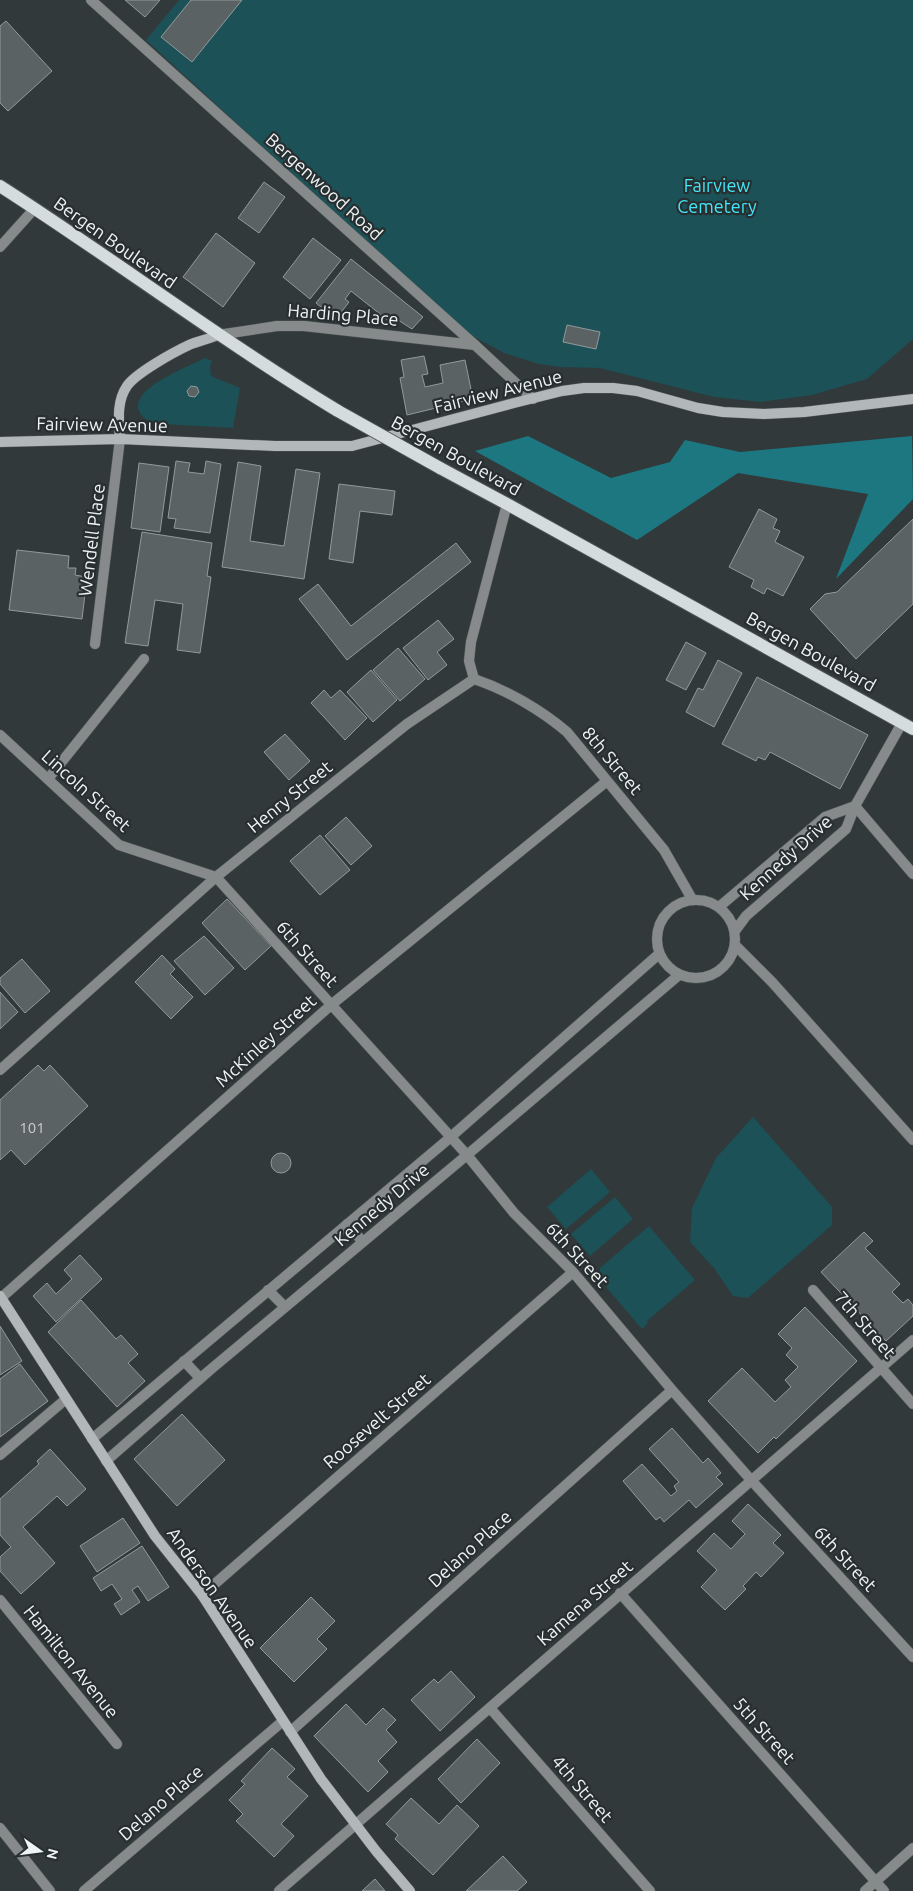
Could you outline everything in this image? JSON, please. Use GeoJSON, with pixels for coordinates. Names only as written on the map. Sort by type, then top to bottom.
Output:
{"type":"FeatureCollection","features":[{"type":"Feature","properties":{"kind":"main road","name":"Bergen Boulevard"},"geometry":{"type":"LineString","coordinates":[[0,186],[35,208],[218,336],[338,411],[908,726]]}},
{"type":"Feature","properties":{"kind":"main road","name":"Harding Place"},"geometry":{"type":"LineString","coordinates":[[120,439],[118,418],[121,400],[127,386],[137,375],[188,346],[218,336]]}},
{"type":"Feature","properties":{"kind":"main road","name":"Fairview Avenue"},"geometry":{"type":"LineString","coordinates":[[0,442],[120,439],[266,446],[352,446],[562,391],[584,388],[613,388],[637,391],[698,408],[723,412],[764,414],[804,412],[913,398]]}},
{"type":"Feature","properties":{"kind":"main road","name":"Anderson Avenue"},"geometry":{"type":"LineString","coordinates":[[1,1297],[155,1536],[202,1595],[321,1779],[410,1891]]}},
{"type":"Feature","properties":{"kind":"street","name":"Bergenwood Road"},"geometry":{"type":"LineString","coordinates":[[91,0],[533,399]]}},
{"type":"Feature","properties":{"kind":"street"},"geometry":{"type":"LineString","coordinates":[[0,247],[35,208]]}},
{"type":"Feature","properties":{"kind":"street","name":"Harding Place"},"geometry":{"type":"LineString","coordinates":[[218,336],[277,326],[304,326],[475,345]]}},
{"type":"Feature","properties":{"kind":"street","name":"Wendell Place"},"geometry":{"type":"LineString","coordinates":[[95,644],[120,439]]}},
{"type":"Feature","properties":{"kind":"street"},"geometry":{"type":"LineString","coordinates":[[474,679],[469,661],[470,642],[508,504]]}},
{"type":"Feature","properties":{"kind":"street"},"geometry":{"type":"LineString","coordinates":[[48,779],[144,659]]}},
{"type":"Feature","properties":{"kind":"street","name":"8th Street"},"geometry":{"type":"LineString","coordinates":[[474,679],[489,684],[552,719],[567,732],[664,850],[692,899]]}},
{"type":"Feature","properties":{"kind":"street","name":"Henry Street"},"geometry":{"type":"LineString","coordinates":[[0,1070],[216,877],[407,724],[474,679]]}},
{"type":"Feature","properties":{"kind":"street","name":"Kennedy Drive"},"geometry":{"type":"LineString","coordinates":[[735,931],[746,916],[846,829],[855,806],[908,726]]}},
{"type":"Feature","properties":{"kind":"street","name":"Lincoln Street"},"geometry":{"type":"LineString","coordinates":[[0,735],[119,846],[216,877]]}},
{"type":"Feature","properties":{"kind":"street","name":"McKinley Street"},"geometry":{"type":"LineString","coordinates":[[1,1297],[331,1005],[607,781]]}},
{"type":"Feature","properties":{"kind":"street"},"geometry":{"type":"LineString","coordinates":[[855,806],[913,874]]}},
{"type":"Feature","properties":{"kind":"street","name":"Kennedy Drive"},"geometry":{"type":"LineString","coordinates":[[720,906],[825,817],[855,806]]}},
{"type":"Feature","properties":{"kind":"street","name":"6th Street"},"geometry":{"type":"LineString","coordinates":[[216,877],[467,1155],[514,1213],[573,1272],[672,1390],[751,1480],[913,1657]]}},
{"type":"Feature","properties":{"kind":"street"},"geometry":{"type":"LineString","coordinates":[[692,899],[706,900],[720,906],[730,917],[735,931],[736,946],[730,959],[721,970],[708,977],[693,979],[679,975],[667,966],[659,954],[656,940],[659,925],[666,913],[678,904],[692,899]]}},
{"type":"Feature","properties":{"kind":"street"},"geometry":{"type":"LineString","coordinates":[[736,946],[772,982],[913,1140]]}},
{"type":"Feature","properties":{"kind":"street","name":"Kennedy Drive"},"geometry":{"type":"LineString","coordinates":[[92,1438],[450,1138],[659,954]]}},
{"type":"Feature","properties":{"kind":"street","name":"Kennedy Drive"},"geometry":{"type":"LineString","coordinates":[[106,1460],[200,1378],[679,975]]}},
{"type":"Feature","properties":{"kind":"street"},"geometry":{"type":"LineString","coordinates":[[347,1224],[363,1242]]}},
{"type":"Feature","properties":{"kind":"street","name":"Roosevelt Street"},"geometry":{"type":"LineString","coordinates":[[202,1595],[573,1272]]}},
{"type":"Feature","properties":{"kind":"street"},"geometry":{"type":"LineString","coordinates":[[268,1290],[285,1307]]}},
{"type":"Feature","properties":{"kind":"street","name":"7th Street"},"geometry":{"type":"LineString","coordinates":[[813,1290],[913,1404]]}},
{"type":"Feature","properties":{"kind":"street","name":"Kamena Street"},"geometry":{"type":"LineString","coordinates":[[280,1891],[620,1593],[913,1340]]}},
{"type":"Feature","properties":{"kind":"street"},"geometry":{"type":"LineString","coordinates":[[184,1361],[200,1378]]}},
{"type":"Feature","properties":{"kind":"street","name":"Delano Place"},"geometry":{"type":"LineString","coordinates":[[290,1732],[672,1390]]}},
{"type":"Feature","properties":{"kind":"street"},"geometry":{"type":"LineString","coordinates":[[0,1455],[66,1399]]}},
{"type":"Feature","properties":{"kind":"street","name":"5th Street"},"geometry":{"type":"LineString","coordinates":[[620,1593],[884,1891]]}},
{"type":"Feature","properties":{"kind":"street","name":"Hamilton Avenue"},"geometry":{"type":"LineString","coordinates":[[0,1600],[117,1744]]}},
{"type":"Feature","properties":{"kind":"street","name":"4th Street"},"geometry":{"type":"LineString","coordinates":[[490,1708],[650,1891]]}},
{"type":"Feature","properties":{"kind":"street","name":"Delano Place"},"geometry":{"type":"LineString","coordinates":[[84,1891],[283,1721]]}},
{"type":"Feature","properties":{"kind":"street"},"geometry":{"type":"LineString","coordinates":[[0,1828],[50,1891]]}},
{"type":"Feature","properties":{"kind":"street"},"geometry":{"type":"LineString","coordinates":[[865,1891],[913,1848]]}},
{"type":"Feature","properties":{"kind":"green space","name":"Fairview Cemetery"},"geometry":{"type":"Polygon","coordinates":[[[179,0],[913,0],[913,339],[867,379],[812,395],[761,402],[714,397],[600,368],[560,367],[539,364],[504,353],[463,331],[146,40],[179,0]]]}},
{"type":"Feature","properties":{"kind":"green space"},"geometry":{"type":"Polygon","coordinates":[[[205,358],[212,361],[210,367],[211,376],[240,388],[233,428],[162,424],[149,421],[143,417],[139,411],[139,402],[143,394],[175,372],[205,358]]]}},
{"type":"Feature","properties":{"kind":"green space"},"geometry":{"type":"Polygon","coordinates":[[[753,1117],[832,1207],[832,1225],[748,1298],[733,1296],[714,1268],[690,1242],[692,1208],[716,1158],[753,1117]]]}},
{"type":"Feature","properties":{"kind":"green space"},"geometry":{"type":"Polygon","coordinates":[[[591,1169],[610,1192],[566,1229],[547,1207],[591,1169]]]}},
{"type":"Feature","properties":{"kind":"green space"},"geometry":{"type":"Polygon","coordinates":[[[615,1197],[633,1219],[590,1256],[571,1234],[615,1197]]]}},
{"type":"Feature","properties":{"kind":"green space"},"geometry":{"type":"Polygon","coordinates":[[[649,1226],[695,1280],[647,1321],[648,1323],[642,1329],[606,1287],[609,1284],[600,1274],[600,1268],[649,1226]]]}},
{"type":"Feature","properties":{"kind":"shaded area"},"geometry":{"type":"Polygon","coordinates":[[[528,436],[611,478],[670,462],[685,440],[740,452],[912,436],[913,499],[836,579],[868,494],[738,473],[637,540],[475,451],[528,436]]]}},
{"type":"Feature","properties":{"kind":"building"},"geometry":{"type":"Polygon","coordinates":[[[125,0],[160,0],[145,17],[125,0]]]}},
{"type":"Feature","properties":{"kind":"building"},"geometry":{"type":"Polygon","coordinates":[[[191,0],[242,0],[192,62],[161,37],[191,0]]]}},
{"type":"Feature","properties":{"kind":"building"},"geometry":{"type":"Polygon","coordinates":[[[6,21],[52,71],[8,111],[0,103],[0,26],[6,21]]]}},
{"type":"Feature","properties":{"kind":"building"},"geometry":{"type":"Polygon","coordinates":[[[264,182],[285,197],[259,233],[238,218],[264,182]]]}},
{"type":"Feature","properties":{"kind":"building"},"geometry":{"type":"Polygon","coordinates":[[[216,233],[255,263],[223,307],[183,277],[216,233]]]}},
{"type":"Feature","properties":{"kind":"building"},"geometry":{"type":"Polygon","coordinates":[[[313,238],[341,260],[310,299],[283,277],[313,238]]]}},
{"type":"Feature","properties":{"kind":"building"},"geometry":{"type":"Polygon","coordinates":[[[351,259],[423,317],[412,329],[398,320],[394,325],[351,291],[345,299],[349,302],[336,319],[316,303],[351,259]]]}},
{"type":"Feature","properties":{"kind":"building"},"geometry":{"type":"Polygon","coordinates":[[[567,325],[600,332],[596,349],[563,342],[567,325]]]}},
{"type":"Feature","properties":{"kind":"building"},"geometry":{"type":"Polygon","coordinates":[[[424,356],[428,374],[422,375],[425,387],[443,383],[440,365],[465,360],[473,399],[407,415],[400,378],[404,377],[401,360],[424,356]]]}},
{"type":"Feature","properties":{"kind":"building"},"geometry":{"type":"Polygon","coordinates":[[[191,386],[197,387],[199,392],[195,397],[189,396],[187,391],[191,386]]]}},
{"type":"Feature","properties":{"kind":"building"},"geometry":{"type":"Polygon","coordinates":[[[176,461],[190,463],[188,472],[204,474],[206,461],[221,464],[210,533],[174,528],[176,519],[168,518],[176,461]]]}},
{"type":"Feature","properties":{"kind":"building"},"geometry":{"type":"Polygon","coordinates":[[[238,462],[261,466],[250,541],[284,546],[296,469],[320,473],[304,579],[222,567],[238,462]]]}},
{"type":"Feature","properties":{"kind":"building"},"geometry":{"type":"Polygon","coordinates":[[[139,463],[169,467],[160,532],[131,528],[139,463]]]}},
{"type":"Feature","properties":{"kind":"building"},"geometry":{"type":"Polygon","coordinates":[[[339,484],[395,491],[392,515],[360,511],[353,563],[329,559],[339,484]]]}},
{"type":"Feature","properties":{"kind":"building"},"geometry":{"type":"Polygon","coordinates":[[[759,509],[777,519],[773,528],[780,531],[775,542],[804,557],[783,596],[767,588],[764,594],[751,587],[754,580],[729,567],[759,509]]]}},
{"type":"Feature","properties":{"kind":"building"},"geometry":{"type":"Polygon","coordinates":[[[913,519],[913,604],[856,659],[810,609],[825,594],[837,592],[913,519]]]}},
{"type":"Feature","properties":{"kind":"building"},"geometry":{"type":"Polygon","coordinates":[[[142,532],[212,543],[207,576],[211,577],[200,653],[177,650],[183,604],[155,600],[148,646],[125,643],[142,532]]]}},
{"type":"Feature","properties":{"kind":"building"},"geometry":{"type":"Polygon","coordinates":[[[456,543],[471,562],[347,660],[299,599],[318,584],[351,626],[456,543]]]}},
{"type":"Feature","properties":{"kind":"building"},"geometry":{"type":"Polygon","coordinates":[[[17,550],[69,556],[68,568],[76,568],[75,575],[87,577],[82,619],[9,610],[17,550]]]}},
{"type":"Feature","properties":{"kind":"building"},"geometry":{"type":"Polygon","coordinates":[[[438,620],[454,639],[437,652],[447,665],[428,680],[403,648],[438,620]]]}},
{"type":"Feature","properties":{"kind":"building"},"geometry":{"type":"Polygon","coordinates":[[[686,642],[706,653],[686,690],[666,680],[686,642]]]}},
{"type":"Feature","properties":{"kind":"building"},"geometry":{"type":"Polygon","coordinates":[[[398,648],[425,679],[400,701],[373,670],[398,648]]]}},
{"type":"Feature","properties":{"kind":"building"},"geometry":{"type":"Polygon","coordinates":[[[718,660],[742,673],[714,727],[686,712],[698,688],[703,690],[718,660]]]}},
{"type":"Feature","properties":{"kind":"building"},"geometry":{"type":"Polygon","coordinates":[[[371,670],[397,700],[373,722],[347,692],[371,670]]]}},
{"type":"Feature","properties":{"kind":"building"},"geometry":{"type":"Polygon","coordinates":[[[757,677],[868,735],[840,789],[770,752],[765,760],[758,757],[756,761],[722,744],[757,677]]]}},
{"type":"Feature","properties":{"kind":"building"},"geometry":{"type":"Polygon","coordinates":[[[324,690],[331,698],[340,690],[367,718],[345,740],[311,703],[324,690]]]}},
{"type":"Feature","properties":{"kind":"building"},"geometry":{"type":"Polygon","coordinates":[[[285,734],[310,761],[289,780],[264,752],[285,734]]]}},
{"type":"Feature","properties":{"kind":"building"},"geometry":{"type":"Polygon","coordinates":[[[346,817],[372,846],[351,865],[325,836],[346,817]]]}},
{"type":"Feature","properties":{"kind":"building"},"geometry":{"type":"Polygon","coordinates":[[[320,835],[350,870],[320,895],[290,861],[320,835]]]}},
{"type":"Feature","properties":{"kind":"building"},"geometry":{"type":"Polygon","coordinates":[[[227,899],[271,946],[245,970],[202,923],[227,899]]]}},
{"type":"Feature","properties":{"kind":"building"},"geometry":{"type":"Polygon","coordinates":[[[204,936],[234,968],[205,995],[174,961],[204,936]]]}},
{"type":"Feature","properties":{"kind":"building"},"geometry":{"type":"Polygon","coordinates":[[[162,955],[175,969],[170,974],[193,997],[171,1019],[135,982],[162,955]]]}},
{"type":"Feature","properties":{"kind":"building"},"geometry":{"type":"Polygon","coordinates":[[[22,959],[50,991],[25,1013],[0,984],[0,978],[22,959]]]}},
{"type":"Feature","properties":{"kind":"building"},"geometry":{"type":"Polygon","coordinates":[[[0,992],[18,1012],[0,1029],[0,992]]]}},
{"type":"Feature","properties":{"kind":"building"},"geometry":{"type":"Polygon","coordinates":[[[38,1065],[44,1071],[50,1065],[88,1106],[25,1165],[11,1150],[0,1160],[0,1100],[38,1065]]]}},
{"type":"Feature","properties":{"kind":"building"},"geometry":{"type":"Polygon","coordinates":[[[281,1153],[288,1156],[291,1163],[288,1170],[281,1173],[274,1170],[271,1163],[274,1156],[281,1153]]]}},
{"type":"Feature","properties":{"kind":"building"},"geometry":{"type":"Polygon","coordinates":[[[864,1232],[873,1241],[865,1248],[900,1284],[892,1292],[903,1303],[908,1299],[913,1305],[913,1316],[886,1341],[821,1272],[864,1232]]]}},
{"type":"Feature","properties":{"kind":"building"},"geometry":{"type":"Polygon","coordinates":[[[80,1255],[102,1279],[56,1322],[33,1296],[47,1283],[56,1294],[72,1279],[64,1270],[80,1255]]]}},
{"type":"Feature","properties":{"kind":"building"},"geometry":{"type":"Polygon","coordinates":[[[81,1300],[116,1339],[121,1335],[138,1354],[128,1363],[145,1381],[117,1407],[48,1332],[81,1300]]]}},
{"type":"Feature","properties":{"kind":"building"},"geometry":{"type":"Polygon","coordinates":[[[805,1307],[857,1361],[776,1439],[774,1437],[758,1453],[708,1401],[742,1368],[775,1402],[791,1387],[785,1380],[798,1367],[786,1355],[792,1348],[778,1334],[805,1307]]]}},
{"type":"Feature","properties":{"kind":"building"},"geometry":{"type":"Polygon","coordinates":[[[0,1326],[22,1361],[0,1375],[0,1326]]]}},
{"type":"Feature","properties":{"kind":"building"},"geometry":{"type":"Polygon","coordinates":[[[20,1364],[48,1401],[0,1437],[0,1379],[20,1364]]]}},
{"type":"Feature","properties":{"kind":"building"},"geometry":{"type":"Polygon","coordinates":[[[182,1414],[225,1460],[177,1506],[134,1459],[182,1414]]]}},
{"type":"Feature","properties":{"kind":"building"},"geometry":{"type":"Polygon","coordinates":[[[672,1428],[703,1463],[708,1458],[721,1473],[716,1477],[723,1484],[696,1508],[689,1500],[664,1522],[660,1517],[656,1520],[623,1481],[642,1464],[671,1496],[677,1491],[674,1486],[679,1482],[649,1449],[672,1428]]]}},
{"type":"Feature","properties":{"kind":"building"},"geometry":{"type":"Polygon","coordinates":[[[50,1449],[86,1489],[67,1506],[57,1496],[23,1527],[55,1563],[21,1594],[0,1571],[0,1557],[11,1547],[0,1535],[0,1499],[39,1464],[37,1461],[50,1449]]]}},
{"type":"Feature","properties":{"kind":"building"},"geometry":{"type":"Polygon","coordinates":[[[748,1504],[781,1535],[773,1543],[784,1553],[761,1577],[756,1572],[743,1586],[746,1589],[725,1610],[701,1587],[717,1570],[697,1551],[714,1533],[731,1549],[745,1534],[732,1521],[748,1504]]]}},
{"type":"Feature","properties":{"kind":"building"},"geometry":{"type":"Polygon","coordinates":[[[123,1518],[140,1543],[97,1572],[80,1546],[123,1518]]]}},
{"type":"Feature","properties":{"kind":"building"},"geometry":{"type":"Polygon","coordinates":[[[142,1546],[169,1587],[148,1601],[138,1586],[132,1590],[140,1602],[121,1615],[114,1604],[122,1599],[112,1584],[101,1591],[93,1578],[142,1546]]]}},
{"type":"Feature","properties":{"kind":"building"},"geometry":{"type":"Polygon","coordinates":[[[311,1597],[335,1621],[317,1639],[327,1649],[294,1682],[260,1648],[311,1597]]]}},
{"type":"Feature","properties":{"kind":"building"},"geometry":{"type":"Polygon","coordinates":[[[451,1671],[475,1697],[440,1731],[411,1700],[434,1679],[438,1683],[451,1671]]]}},
{"type":"Feature","properties":{"kind":"building"},"geometry":{"type":"Polygon","coordinates":[[[346,1704],[366,1725],[383,1708],[396,1720],[386,1730],[397,1742],[378,1761],[388,1772],[368,1792],[314,1736],[346,1704]]]}},
{"type":"Feature","properties":{"kind":"building"},"geometry":{"type":"Polygon","coordinates":[[[477,1739],[500,1763],[461,1803],[438,1779],[477,1739]]]}},
{"type":"Feature","properties":{"kind":"building"},"geometry":{"type":"Polygon","coordinates":[[[272,1748],[295,1769],[287,1777],[308,1796],[281,1824],[294,1836],[274,1857],[236,1821],[243,1814],[229,1800],[245,1784],[241,1781],[272,1748]]]}},
{"type":"Feature","properties":{"kind":"building"},"geometry":{"type":"Polygon","coordinates":[[[411,1798],[439,1824],[457,1805],[479,1826],[433,1875],[395,1839],[398,1835],[386,1824],[411,1798]]]}},
{"type":"Feature","properties":{"kind":"building"},"geometry":{"type":"Polygon","coordinates":[[[503,1856],[527,1882],[517,1891],[466,1891],[503,1856]]]}},
{"type":"Feature","properties":{"kind":"building"},"geometry":{"type":"Polygon","coordinates":[[[375,1879],[385,1891],[362,1891],[375,1879]]]}}]}
